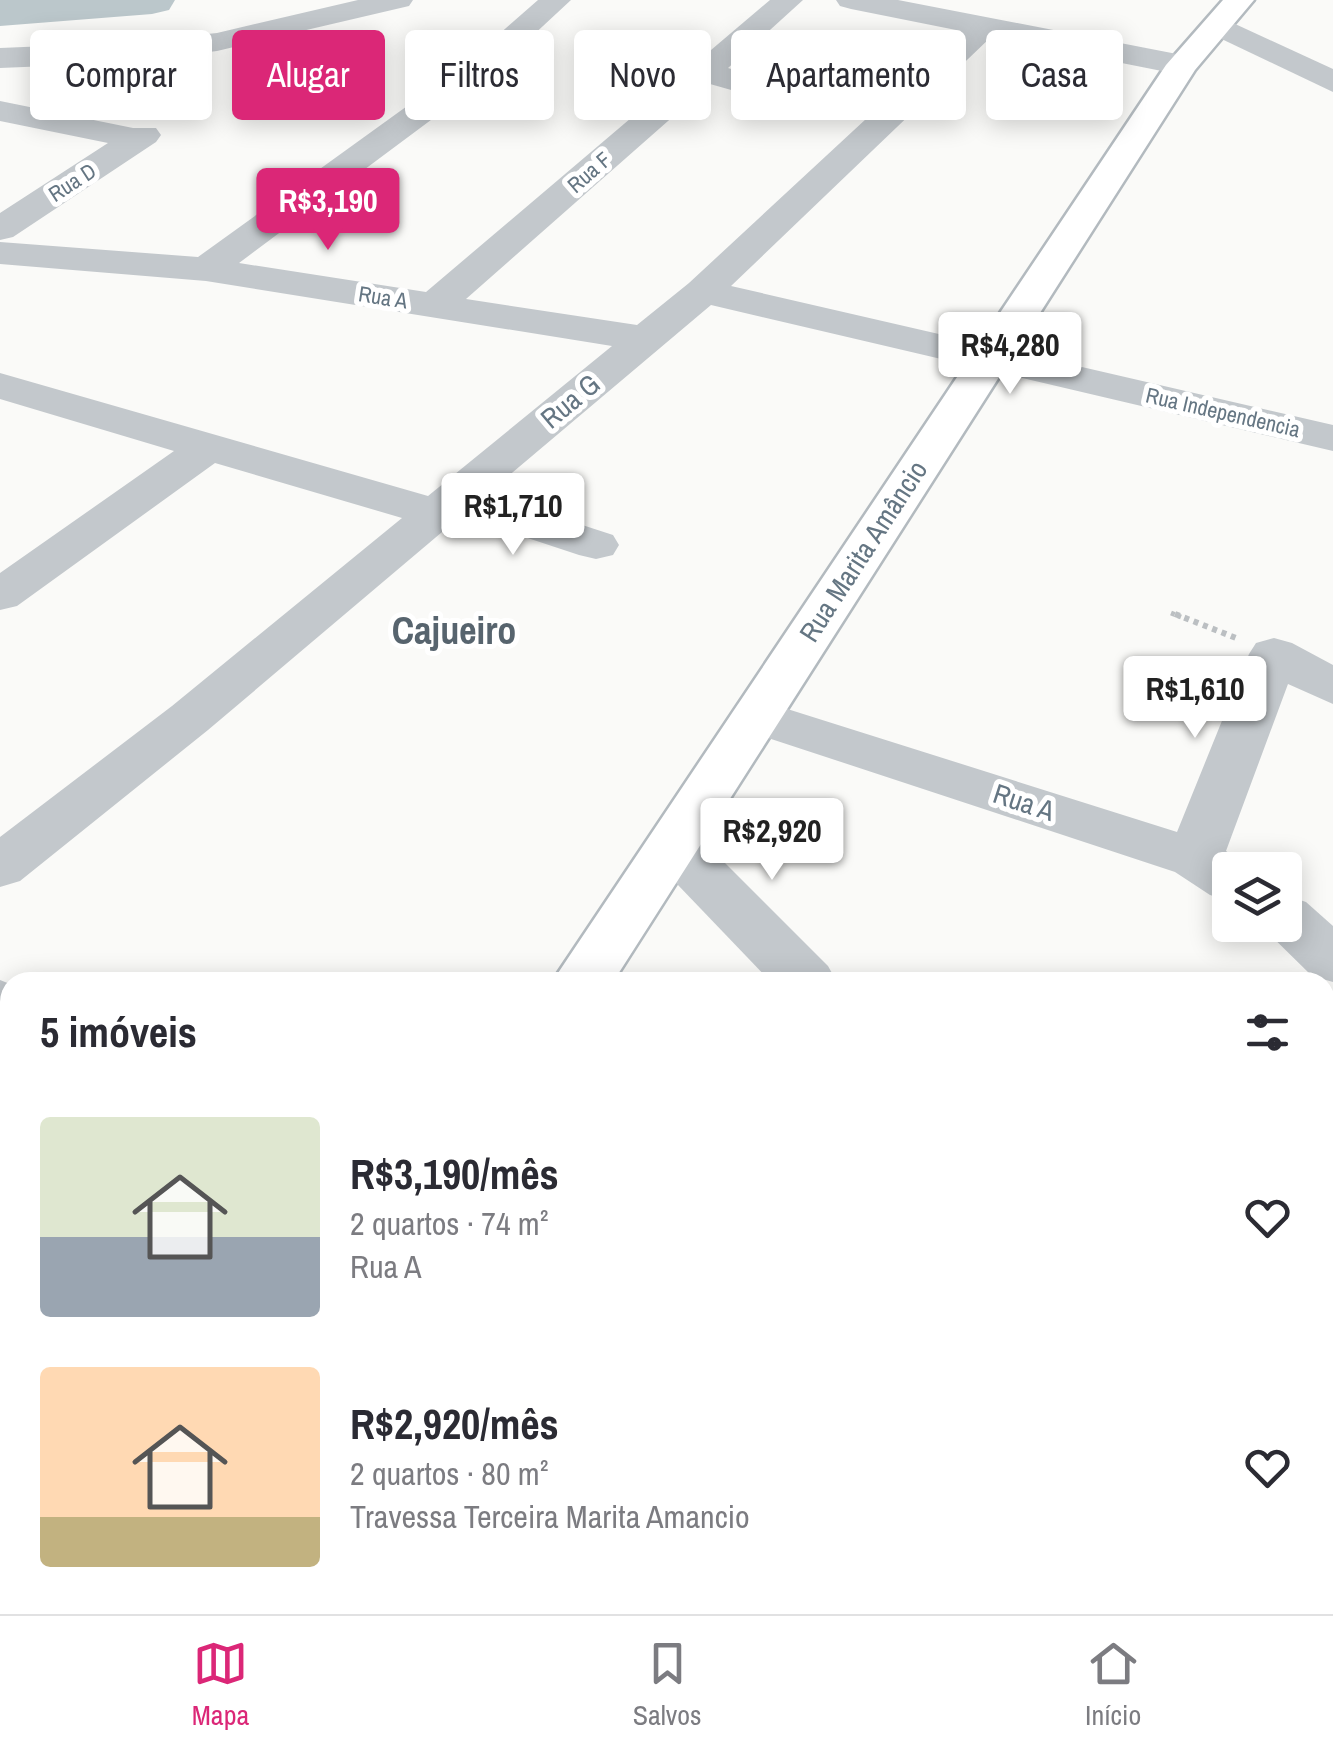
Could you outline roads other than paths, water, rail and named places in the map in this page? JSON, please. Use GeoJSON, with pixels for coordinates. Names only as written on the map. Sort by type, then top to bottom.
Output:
{"type":"FeatureCollection","features":[{"type":"Feature","properties":{"kind":"street"},"geometry":{"type":"LineString","coordinates":[[0,58],[103,54],[217,42],[398,0]]}},
{"type":"Feature","properties":{"kind":"street"},"geometry":{"type":"LineString","coordinates":[[206,269],[475,72],[556,0]]}},
{"type":"Feature","properties":{"kind":"street","name":"Rua F"},"geometry":{"type":"LineString","coordinates":[[711,67],[788,0]]}},
{"type":"Feature","properties":{"kind":"street"},"geometry":{"type":"LineString","coordinates":[[850,0],[1182,65]]}},
{"type":"Feature","properties":{"kind":"street"},"geometry":{"type":"LineString","coordinates":[[1229,13],[1333,82]]}},
{"type":"Feature","properties":{"kind":"street","name":"Rua Marita Amâncio"},"geometry":{"type":"LineString","coordinates":[[589,972],[1182,65],[1229,13]]}},
{"type":"Feature","properties":{"kind":"street","name":"Rua G"},"geometry":{"type":"LineString","coordinates":[[0,867],[190,718],[703,291],[983,27]]}},
{"type":"Feature","properties":{"kind":"street","name":"Rua D"},"geometry":{"type":"LineString","coordinates":[[0,111],[141,137],[0,230]]}},
{"type":"Feature","properties":{"kind":"street","name":"Rua F"},"geometry":{"type":"LineString","coordinates":[[435,305],[649,120]]}},
{"type":"Feature","properties":{"kind":"street","name":"Rua A"},"geometry":{"type":"LineString","coordinates":[[0,252],[206,269],[645,339]]}},
{"type":"Feature","properties":{"kind":"street","name":"Rua Independencia"},"geometry":{"type":"LineString","coordinates":[[703,291],[1333,438]]}},
{"type":"Feature","properties":{"kind":"street"},"geometry":{"type":"LineString","coordinates":[[0,386],[210,446],[596,545]]}},
{"type":"Feature","properties":{"kind":"street"},"geometry":{"type":"LineString","coordinates":[[0,595],[210,446]]}},
{"type":"Feature","properties":{"kind":"street"},"geometry":{"type":"LineString","coordinates":[[1218,852],[1274,654],[1333,687]]}},
{"type":"Feature","properties":{"kind":"street","name":"Rua A"},"geometry":{"type":"LineString","coordinates":[[756,716],[1212,869]]}},
{"type":"Feature","properties":{"kind":"street"},"geometry":{"type":"LineString","coordinates":[[674,846],[797,972]]}},
{"type":"Feature","properties":{"kind":"street"},"geometry":{"type":"LineString","coordinates":[[1302,932],[1333,960]]}},
{"type":"Feature","properties":{"kind":"waterway"},"geometry":{"type":"LineString","coordinates":[[0,12],[152,0]]}},
{"type":"Feature","properties":{"kind":"district","name":"Cajueiro"},"geometry":{"type":"Point","coordinates":[454,631]}}]}
